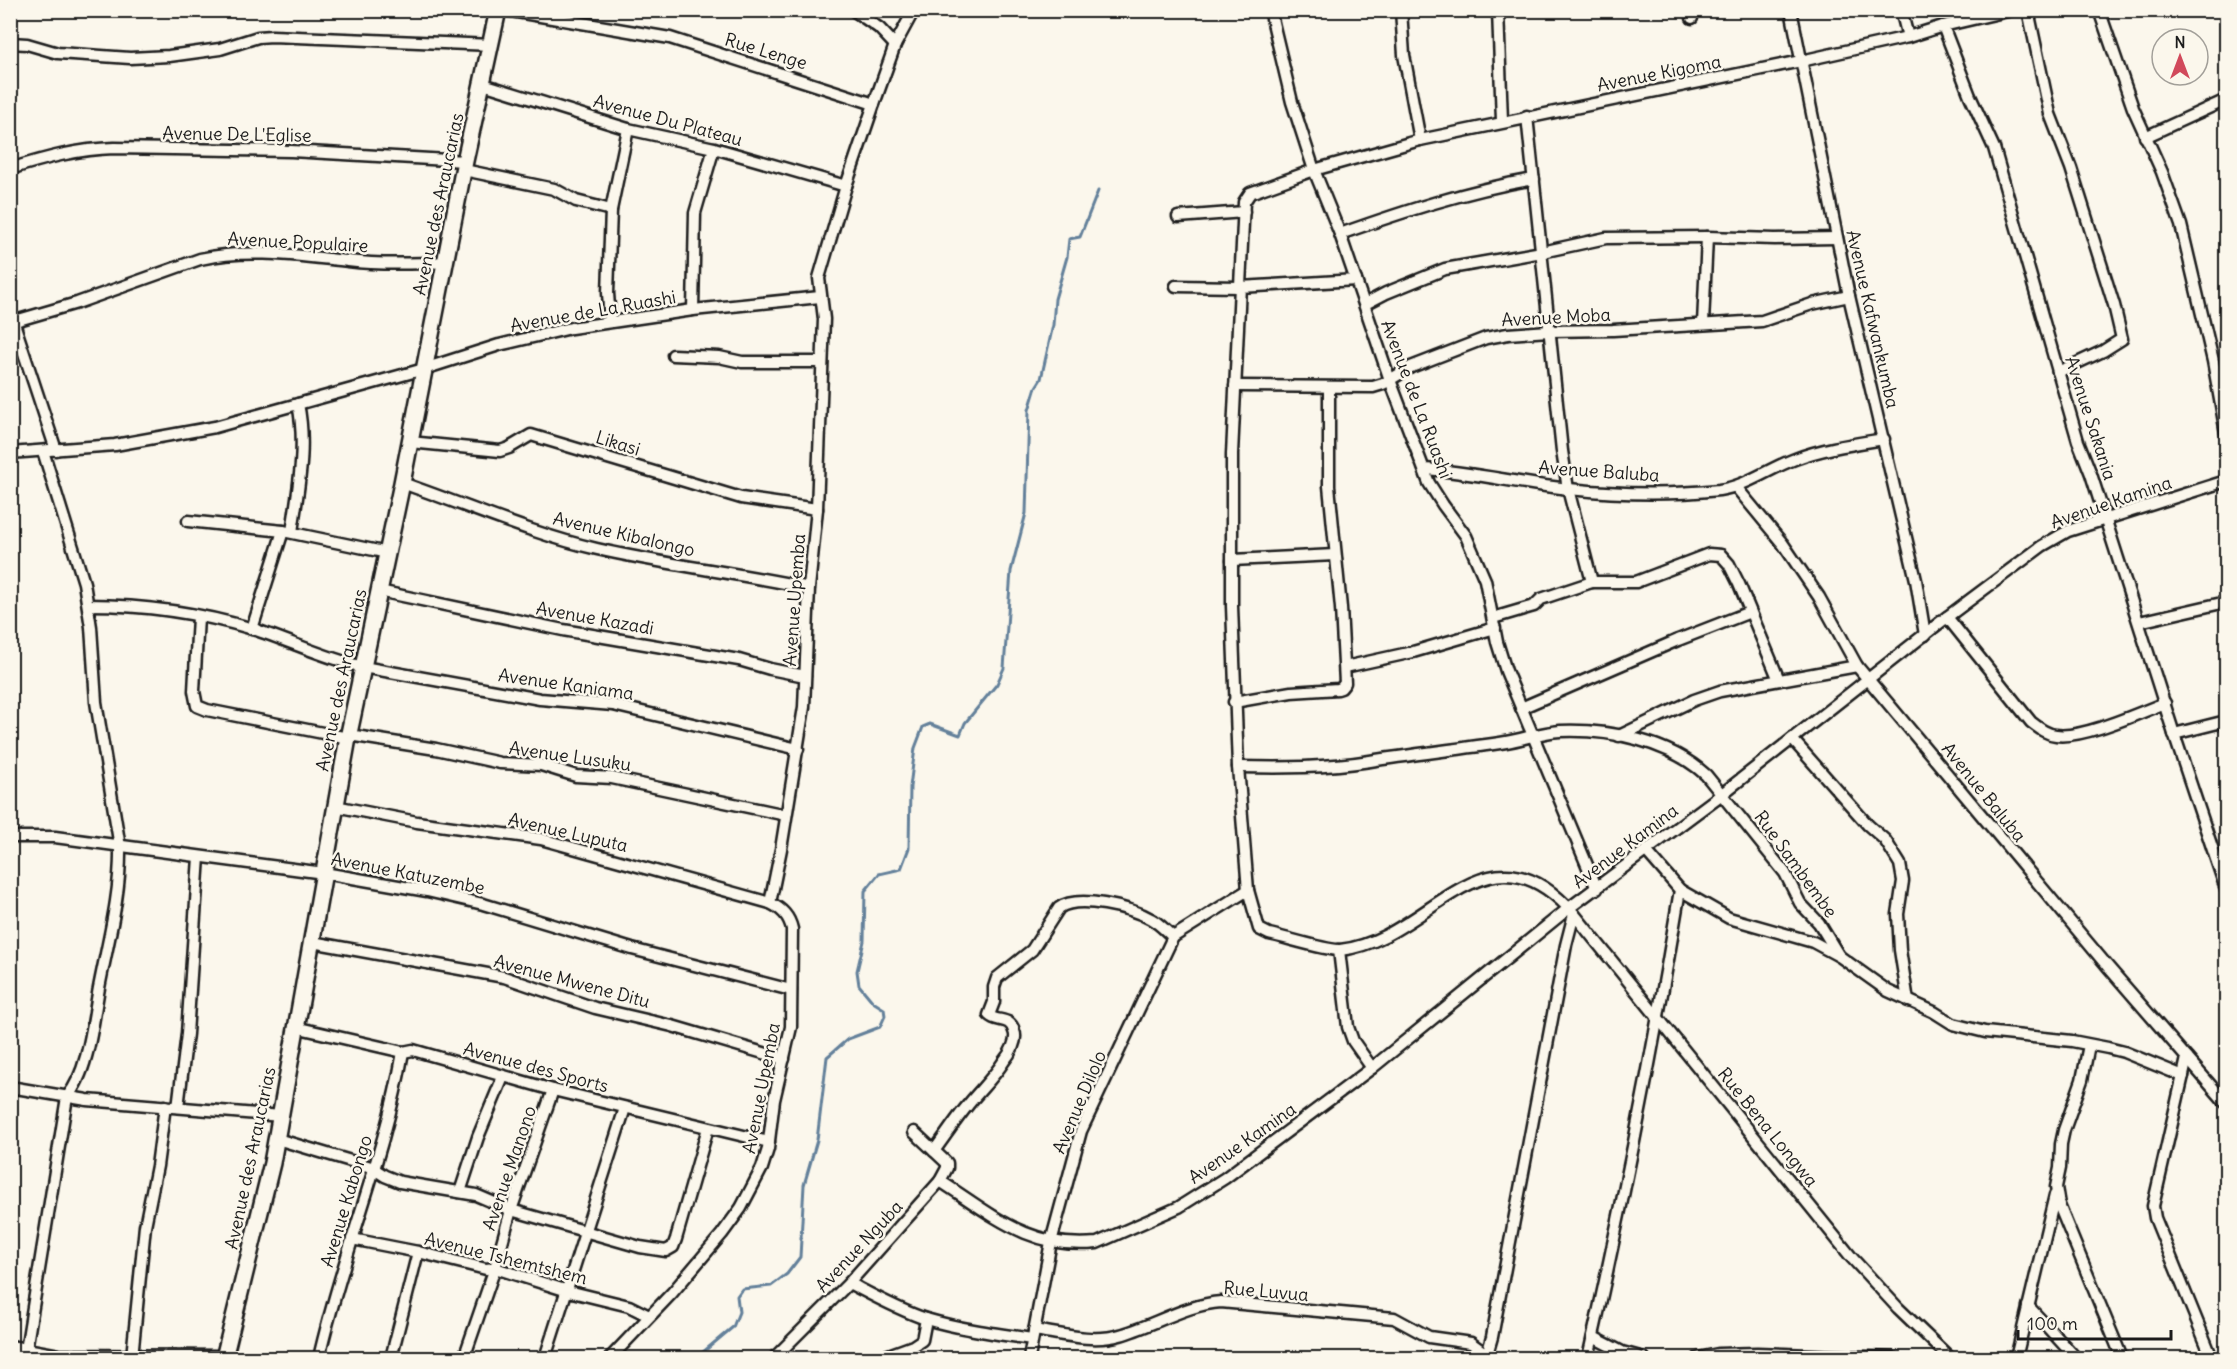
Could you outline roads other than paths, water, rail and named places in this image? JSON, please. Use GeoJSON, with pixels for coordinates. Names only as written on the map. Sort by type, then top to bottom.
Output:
{"type":"FeatureCollection","features":[{"type":"Feature","properties":{"kind":"street","name":"Avenue des Araucarias"},"geometry":{"type":"LineString","coordinates":[[224,1357],[264,1202],[277,1139],[348,737],[388,553],[498,10]]}},
{"type":"Feature","properties":{"kind":"street","name":"Rue Lenge"},"geometry":{"type":"LineString","coordinates":[[505,10],[670,38],[874,104]]}},
{"type":"Feature","properties":{"kind":"street"},"geometry":{"type":"LineString","coordinates":[[853,10],[879,28],[895,45]]}},
{"type":"Feature","properties":{"kind":"street"},"geometry":{"type":"LineString","coordinates":[[820,297],[819,278],[846,186],[895,45],[914,10]]}},
{"type":"Feature","properties":{"kind":"street","name":"Avenue de La Ruashi"},"geometry":{"type":"LineString","coordinates":[[1270,10],[1292,102],[1314,170],[1340,234],[1390,380],[1429,483],[1472,548],[1485,580],[1506,671],[1597,889]]}},
{"type":"Feature","properties":{"kind":"street"},"geometry":{"type":"LineString","coordinates":[[1401,10],[1404,55],[1420,140]]}},
{"type":"Feature","properties":{"kind":"street"},"geometry":{"type":"LineString","coordinates":[[1498,10],[1502,121]]}},
{"type":"Feature","properties":{"kind":"street","name":"Avenue Kafwankumba"},"geometry":{"type":"LineString","coordinates":[[1791,10],[1837,238],[1916,580],[1925,635]]}},
{"type":"Feature","properties":{"kind":"street"},"geometry":{"type":"LineString","coordinates":[[1901,10],[1908,37]]}},
{"type":"Feature","properties":{"kind":"street","name":"Avenue Kigoma"},"geometry":{"type":"LineString","coordinates":[[1244,212],[1244,202],[1250,193],[1314,170],[1420,140],[1502,121],[1800,61],[1908,37],[1943,26],[2012,10]]}},
{"type":"Feature","properties":{"kind":"street"},"geometry":{"type":"LineString","coordinates":[[2028,10],[2050,114],[2071,168],[2122,339],[2058,372]]}},
{"type":"Feature","properties":{"kind":"street"},"geometry":{"type":"LineString","coordinates":[[2099,10],[2112,51],[2145,137],[2162,172],[2181,225],[2213,361],[2226,433]]}},
{"type":"Feature","properties":{"kind":"street","name":"Avenue Sakania"},"geometry":{"type":"LineString","coordinates":[[1943,26],[1970,96],[1994,148],[2078,441],[2226,889]]}},
{"type":"Feature","properties":{"kind":"street"},"geometry":{"type":"LineString","coordinates":[[10,34],[11,43],[27,44],[58,53],[130,58],[169,56],[220,49],[258,37],[272,36],[492,45]]}},
{"type":"Feature","properties":{"kind":"street","name":"Avenue Du Plateau"},"geometry":{"type":"LineString","coordinates":[[483,84],[628,129],[714,148],[846,186]]}},
{"type":"Feature","properties":{"kind":"street"},"geometry":{"type":"LineString","coordinates":[[2145,137],[2226,100]]}},
{"type":"Feature","properties":{"kind":"street"},"geometry":{"type":"LineString","coordinates":[[1527,116],[1568,489],[1592,582]]}},
{"type":"Feature","properties":{"kind":"street"},"geometry":{"type":"LineString","coordinates":[[610,321],[608,293],[611,210],[628,129]]}},
{"type":"Feature","properties":{"kind":"street","name":"Avenue De L'Eglise"},"geometry":{"type":"LineString","coordinates":[[10,169],[96,148],[291,151],[465,166],[554,189],[576,201],[611,210]]}},
{"type":"Feature","properties":{"kind":"street"},"geometry":{"type":"LineString","coordinates":[[693,310],[695,213],[699,191],[714,148]]}},
{"type":"Feature","properties":{"kind":"street"},"geometry":{"type":"LineString","coordinates":[[1340,234],[1442,199],[1534,179]]}},
{"type":"Feature","properties":{"kind":"street"},"geometry":{"type":"LineString","coordinates":[[1178,217],[1244,212],[1231,505],[1234,702],[1248,890],[1258,929],[1269,934],[1339,950],[1348,1027],[1353,1041],[1372,1068]]}},
{"type":"Feature","properties":{"kind":"street"},"geometry":{"type":"LineString","coordinates":[[1703,324],[1707,237]]}},
{"type":"Feature","properties":{"kind":"street"},"geometry":{"type":"LineString","coordinates":[[1365,304],[1445,269],[1606,238],[1837,238]]}},
{"type":"Feature","properties":{"kind":"street","name":"Avenue Populaire"},"geometry":{"type":"LineString","coordinates":[[13,316],[77,303],[217,255],[283,254],[366,263],[446,262]]}},
{"type":"Feature","properties":{"kind":"street"},"geometry":{"type":"LineString","coordinates":[[1176,286],[1240,287],[1356,280]]}},
{"type":"Feature","properties":{"kind":"street","name":"Avenue Moba"},"geometry":{"type":"LineString","coordinates":[[1235,386],[1373,387],[1411,367],[1486,338],[1549,331],[1613,330],[1762,321],[1818,303],[1850,296]]}},
{"type":"Feature","properties":{"kind":"street","name":"Avenue de La Ruashi"},"geometry":{"type":"LineString","coordinates":[[10,453],[115,445],[215,427],[424,369],[499,345],[610,321],[820,297]]}},
{"type":"Feature","properties":{"kind":"street","name":"Avenue Upemba"},"geometry":{"type":"LineString","coordinates":[[770,903],[804,707],[809,588],[817,509],[824,319],[820,297]]}},
{"type":"Feature","properties":{"kind":"street"},"geometry":{"type":"LineString","coordinates":[[13,316],[56,450]]}},
{"type":"Feature","properties":{"kind":"street"},"geometry":{"type":"LineString","coordinates":[[673,356],[719,357],[742,362],[822,362]]}},
{"type":"Feature","properties":{"kind":"street"},"geometry":{"type":"LineString","coordinates":[[1234,702],[1291,692],[1341,688],[1346,680],[1329,486],[1329,388]]}},
{"type":"Feature","properties":{"kind":"street"},"geometry":{"type":"LineString","coordinates":[[252,629],[288,532],[300,478],[303,427],[298,404]]}},
{"type":"Feature","properties":{"kind":"street","name":"Likasi"},"geometry":{"type":"LineString","coordinates":[[410,442],[500,451],[531,435],[741,498],[817,509]]}},
{"type":"Feature","properties":{"kind":"street","name":"Avenue Baluba"},"geometry":{"type":"LineString","coordinates":[[1424,469],[1487,475],[1568,489],[1701,491],[1736,487],[1794,459],[1815,452],[1884,439]]}},
{"type":"Feature","properties":{"kind":"street"},"geometry":{"type":"LineString","coordinates":[[26,1350],[67,1097],[80,1076],[118,892],[120,847],[96,702],[84,583],[43,451]]}},
{"type":"Feature","properties":{"kind":"street","name":"Avenue Kamina"},"geometry":{"type":"LineString","coordinates":[[940,1181],[1014,1229],[1030,1237],[1051,1242],[1083,1245],[1097,1243],[1179,1207],[1225,1178],[1372,1068],[1597,889],[2042,546],[2068,531],[2226,481]]}},
{"type":"Feature","properties":{"kind":"street","name":"Avenue Kibalongo"},"geometry":{"type":"LineString","coordinates":[[402,483],[570,542],[637,557],[809,588]]}},
{"type":"Feature","properties":{"kind":"street","name":"Avenue Baluba"},"geometry":{"type":"LineString","coordinates":[[1736,487],[1783,544],[1819,597],[1857,666],[2020,862],[2226,1103]]}},
{"type":"Feature","properties":{"kind":"street"},"geometry":{"type":"LineString","coordinates":[[188,521],[288,532],[388,553]]}},
{"type":"Feature","properties":{"kind":"street"},"geometry":{"type":"LineString","coordinates":[[1345,667],[1413,652],[1494,623],[1534,606],[1541,598],[1592,582],[1636,582],[1709,554],[1721,555],[1729,564],[1779,680]]}},
{"type":"Feature","properties":{"kind":"street"},"geometry":{"type":"LineString","coordinates":[[1232,560],[1335,555]]}},
{"type":"Feature","properties":{"kind":"street","name":"Avenue Kazadi"},"geometry":{"type":"LineString","coordinates":[[379,591],[563,630],[739,660],[805,676]]}},
{"type":"Feature","properties":{"kind":"street"},"geometry":{"type":"LineString","coordinates":[[2139,622],[2226,602]]}},
{"type":"Feature","properties":{"kind":"street","name":"Avenue Kaniama"},"geometry":{"type":"LineString","coordinates":[[88,605],[134,606],[198,617],[252,629],[342,662],[363,667],[540,699],[613,705],[798,749]]}},
{"type":"Feature","properties":{"kind":"street"},"geometry":{"type":"LineString","coordinates":[[1521,708],[1678,640],[1750,612]]}},
{"type":"Feature","properties":{"kind":"street","name":"Avenue Lusuku"},"geometry":{"type":"LineString","coordinates":[[198,617],[194,699],[197,706],[207,710],[348,737],[436,749],[500,763],[541,765],[576,776],[612,778],[786,815]]}},
{"type":"Feature","properties":{"kind":"street"},"geometry":{"type":"LineString","coordinates":[[1947,617],[2031,722],[2042,731],[2058,736],[2082,731],[2118,722],[2164,703]]}},
{"type":"Feature","properties":{"kind":"street"},"geometry":{"type":"LineString","coordinates":[[1619,736],[1703,697],[1720,692],[1857,666]]}},
{"type":"Feature","properties":{"kind":"street"},"geometry":{"type":"LineString","coordinates":[[2174,734],[2226,722]]}},
{"type":"Feature","properties":{"kind":"street","name":"Rue Sambembe"},"geometry":{"type":"LineString","coordinates":[[1238,767],[1305,767],[1368,761],[1558,732],[1579,731],[1619,736],[1649,744],[1682,758],[1706,775],[1785,873],[1800,903],[1819,923],[1839,956]]}},
{"type":"Feature","properties":{"kind":"street"},"geometry":{"type":"LineString","coordinates":[[1792,739],[1868,825],[1885,840],[1900,864],[1903,881],[1898,914],[1900,950],[1908,1001]]}},
{"type":"Feature","properties":{"kind":"street","name":"Avenue Luputa"},"geometry":{"type":"LineString","coordinates":[[335,806],[417,822],[541,839],[770,903],[786,914]]}},
{"type":"Feature","properties":{"kind":"street","name":"Avenue Katuzembe"},"geometry":{"type":"LineString","coordinates":[[10,837],[55,837],[324,873],[408,887],[483,904],[632,949],[791,990]]}},
{"type":"Feature","properties":{"kind":"street"},"geometry":{"type":"LineString","coordinates":[[1647,852],[1680,890],[1729,918],[1757,928],[1798,936],[1839,956],[1888,991],[1934,1012],[1953,1024],[1972,1029],[2124,1052],[2183,1076]]}},
{"type":"Feature","properties":{"kind":"street"},"geometry":{"type":"LineString","coordinates":[[178,1107],[188,1022],[199,857]]}},
{"type":"Feature","properties":{"kind":"street","name":"Rue Bena Longwa"},"geometry":{"type":"LineString","coordinates":[[1339,950],[1369,942],[1401,926],[1465,886],[1495,876],[1510,875],[1526,878],[1545,886],[1571,911],[1852,1258],[1898,1308],[1950,1359]]}},
{"type":"Feature","properties":{"kind":"street"},"geometry":{"type":"LineString","coordinates":[[934,1150],[966,1106],[1005,1061],[1013,1044],[1015,1036],[1011,1024],[1006,1020],[989,1015],[994,1002],[994,987],[997,978],[1032,950],[1059,908],[1079,901],[1131,910],[1152,919],[1173,937],[1248,890]]}},
{"type":"Feature","properties":{"kind":"street"},"geometry":{"type":"LineString","coordinates":[[1588,1359],[1629,1176],[1659,1021],[1680,890]]}},
{"type":"Feature","properties":{"kind":"street"},"geometry":{"type":"LineString","coordinates":[[1488,1357],[1571,911]]}},
{"type":"Feature","properties":{"kind":"street","name":"Avenue Upemba"},"geometry":{"type":"LineString","coordinates":[[610,1359],[672,1293],[722,1234],[741,1208],[762,1168],[792,1020],[792,929],[786,914]]}},
{"type":"Feature","properties":{"kind":"street","name":"Avenue Dilolo"},"geometry":{"type":"LineString","coordinates":[[1029,1359],[1051,1242],[1081,1131],[1173,937]]}},
{"type":"Feature","properties":{"kind":"street","name":"Avenue Mwene Ditu"},"geometry":{"type":"LineString","coordinates":[[312,942],[504,977],[595,1008],[672,1026],[784,1059]]}},
{"type":"Feature","properties":{"kind":"street","name":"Avenue des Sports"},"geometry":{"type":"LineString","coordinates":[[295,1027],[404,1052],[413,1050],[553,1090],[769,1142]]}},
{"type":"Feature","properties":{"kind":"street"},"geometry":{"type":"LineString","coordinates":[[2016,1359],[2056,1192],[2064,1130],[2082,1080],[2089,1045]]}},
{"type":"Feature","properties":{"kind":"street","name":"Avenue Kabongo"},"geometry":{"type":"LineString","coordinates":[[319,1359],[374,1169],[404,1052]]}},
{"type":"Feature","properties":{"kind":"street"},"geometry":{"type":"LineString","coordinates":[[2187,1058],[2153,1206],[2155,1218],[2212,1359]]}},
{"type":"Feature","properties":{"kind":"street"},"geometry":{"type":"LineString","coordinates":[[460,1192],[478,1137],[503,1077]]}},
{"type":"Feature","properties":{"kind":"street"},"geometry":{"type":"LineString","coordinates":[[10,1087],[87,1100],[281,1116]]}},
{"type":"Feature","properties":{"kind":"street","name":"Avenue Manono"},"geometry":{"type":"LineString","coordinates":[[464,1359],[495,1268],[510,1210],[553,1090]]}},
{"type":"Feature","properties":{"kind":"street"},"geometry":{"type":"LineString","coordinates":[[132,1357],[144,1226],[157,1166],[165,1106]]}},
{"type":"Feature","properties":{"kind":"street"},"geometry":{"type":"LineString","coordinates":[[545,1359],[625,1108]]}},
{"type":"Feature","properties":{"kind":"street"},"geometry":{"type":"LineString","coordinates":[[277,1139],[374,1169],[400,1182],[485,1198],[510,1210],[660,1251],[670,1249],[676,1239],[708,1128]]}},
{"type":"Feature","properties":{"kind":"street"},"geometry":{"type":"LineString","coordinates":[[915,1132],[947,1163],[947,1168],[940,1181]]}},
{"type":"Feature","properties":{"kind":"street","name":"Avenue Nguba"},"geometry":{"type":"LineString","coordinates":[[774,1359],[849,1283],[940,1181]]}},
{"type":"Feature","properties":{"kind":"street"},"geometry":{"type":"LineString","coordinates":[[2056,1192],[2122,1359]]}},
{"type":"Feature","properties":{"kind":"street","name":"Avenue Tshemtshem"},"geometry":{"type":"LineString","coordinates":[[352,1239],[486,1269],[495,1268],[568,1291],[629,1306],[649,1316]]}},
{"type":"Feature","properties":{"kind":"street"},"geometry":{"type":"LineString","coordinates":[[391,1359],[418,1252]]}},
{"type":"Feature","properties":{"kind":"street","name":"Rue Luvua"},"geometry":{"type":"LineString","coordinates":[[849,1283],[898,1308],[926,1319],[970,1329],[1082,1338],[1115,1336],[1202,1306],[1221,1302],[1394,1318],[1429,1337],[1468,1342],[1488,1357]]}},
{"type":"Feature","properties":{"kind":"street"},"geometry":{"type":"LineString","coordinates":[[2028,1306],[2076,1359]]}},
{"type":"Feature","properties":{"kind":"street"},"geometry":{"type":"LineString","coordinates":[[880,1359],[922,1340],[926,1319]]}},
{"type":"Feature","properties":{"kind":"street"},"geometry":{"type":"LineString","coordinates":[[1593,1337],[1622,1352],[1644,1359]]}},
{"type":"Feature","properties":{"kind":"street"},"geometry":{"type":"LineString","coordinates":[[10,1346],[59,1355],[224,1357]]}},
{"type":"Feature","properties":{"kind":"street"},"geometry":{"type":"LineString","coordinates":[[1698,1359],[1718,1354],[1740,1353],[1893,1359]]}},
{"type":"Feature","properties":{"kind":"waterway"},"geometry":{"type":"LineString","coordinates":[[696,1358],[733,1327],[739,1312],[737,1296],[742,1289],[771,1286],[787,1274],[800,1257],[804,1185],[817,1140],[827,1057],[848,1039],[880,1027],[885,1016],[884,1009],[873,1002],[859,985],[857,971],[864,941],[865,891],[879,874],[901,869],[909,848],[910,787],[915,748],[923,727],[930,724],[960,735],[965,723],[997,684],[1004,668],[1011,571],[1026,513],[1029,410],[1041,379],[1053,325],[1055,299],[1067,257],[1069,239],[1080,237],[1098,191]]}}]}
